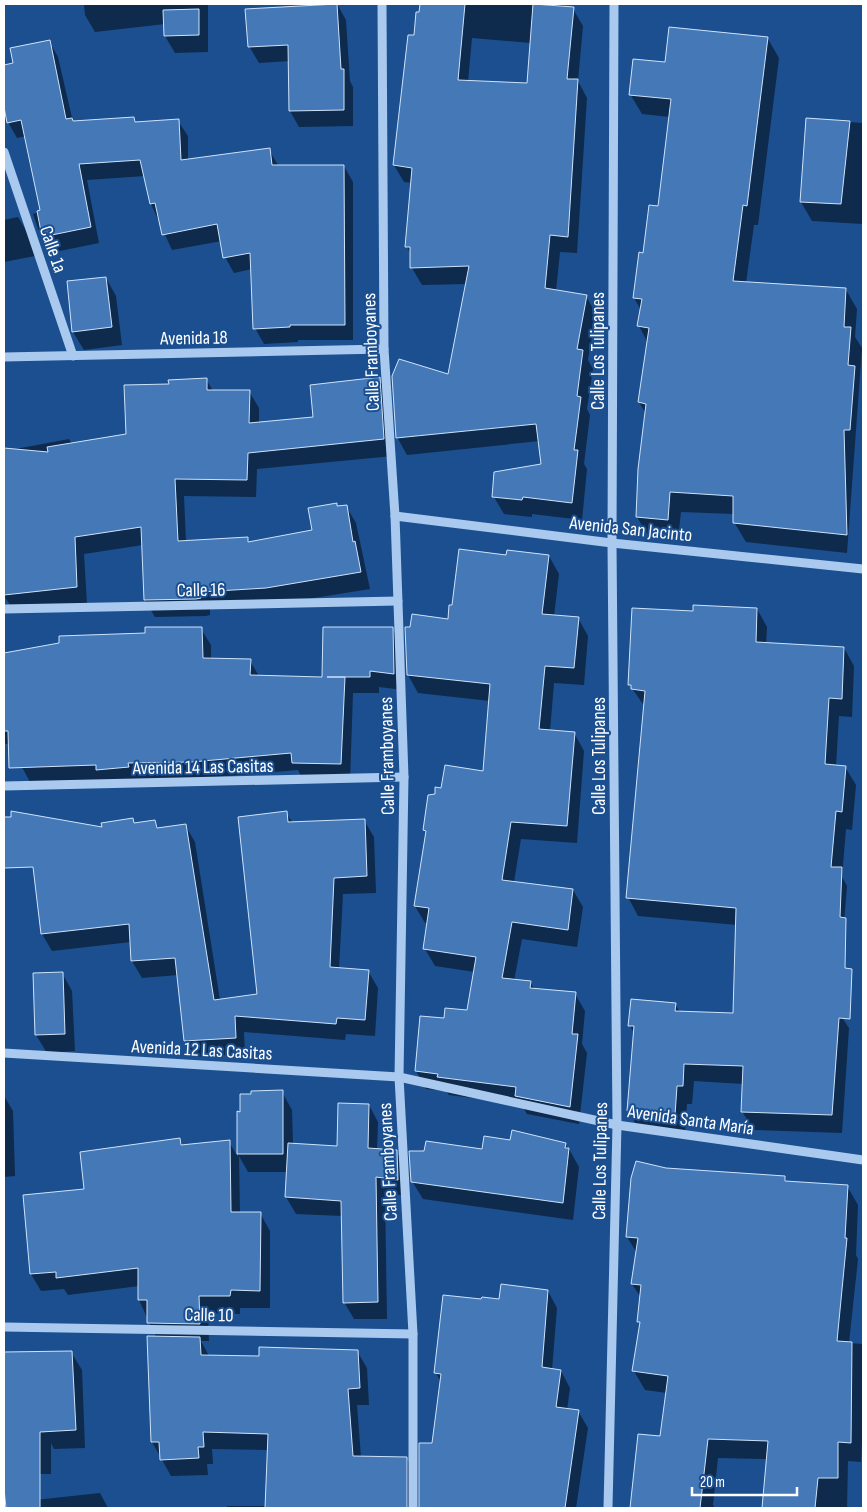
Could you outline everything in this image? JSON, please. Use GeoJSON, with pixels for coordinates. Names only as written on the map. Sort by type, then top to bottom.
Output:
{"type":"FeatureCollection","features":[{"type":"Feature","properties":{"kind":"street","name":"Calle Framboyanes"},"geometry":{"type":"LineString","coordinates":[[382,4],[384,348],[395,516],[404,778],[399,1077],[413,1334],[414,1508]]}},
{"type":"Feature","properties":{"kind":"street","name":"Calle Los Tulipanes"},"geometry":{"type":"LineString","coordinates":[[608,1508],[617,1125],[612,543],[614,4]]}},
{"type":"Feature","properties":{"kind":"street","name":"Calle 1a"},"geometry":{"type":"LineString","coordinates":[[4,152],[73,356]]}},
{"type":"Feature","properties":{"kind":"street","name":"Avenida 18"},"geometry":{"type":"LineString","coordinates":[[4,357],[384,348]]}},
{"type":"Feature","properties":{"kind":"street","name":"Avenida San Jacinto"},"geometry":{"type":"LineString","coordinates":[[395,516],[612,543],[863,569]]}},
{"type":"Feature","properties":{"kind":"street","name":"Calle 16"},"geometry":{"type":"LineString","coordinates":[[4,609],[398,600]]}},
{"type":"Feature","properties":{"kind":"street","name":"Avenida 14 Las Casitas"},"geometry":{"type":"LineString","coordinates":[[4,786],[404,778]]}},
{"type":"Feature","properties":{"kind":"street","name":"Avenida 12 Las Casitas"},"geometry":{"type":"LineString","coordinates":[[4,1053],[399,1077]]}},
{"type":"Feature","properties":{"kind":"street","name":"Avenida Santa María"},"geometry":{"type":"LineString","coordinates":[[399,1077],[617,1125],[863,1160]]}},
{"type":"Feature","properties":{"kind":"street","name":"Calle 10"},"geometry":{"type":"LineString","coordinates":[[4,1326],[413,1334]]}},
{"type":"Feature","properties":{"kind":"building"},"geometry":{"type":"Polygon","coordinates":[[[337,4],[341,69],[344,69],[344,110],[289,111],[288,45],[248,47],[245,9],[337,4]]]}},
{"type":"Feature","properties":{"kind":"building"},"geometry":{"type":"Polygon","coordinates":[[[420,4],[465,4],[458,80],[527,83],[533,4],[574,7],[567,79],[578,79],[568,237],[550,235],[545,288],[587,295],[577,349],[583,350],[577,396],[581,397],[574,450],[578,450],[572,503],[523,497],[522,500],[492,497],[494,472],[541,464],[536,424],[396,438],[392,376],[399,359],[448,374],[469,266],[410,268],[410,247],[405,247],[412,168],[393,165],[408,35],[414,35],[416,12],[419,12],[420,4]]]}},
{"type":"Feature","properties":{"kind":"building"},"geometry":{"type":"Polygon","coordinates":[[[199,9],[199,35],[164,36],[163,10],[199,9]]]}},
{"type":"Feature","properties":{"kind":"building"},"geometry":{"type":"Polygon","coordinates":[[[669,27],[768,37],[747,206],[743,205],[733,281],[846,288],[844,327],[851,327],[848,365],[855,366],[850,430],[844,430],[847,535],[733,523],[733,496],[670,492],[668,520],[636,517],[638,469],[646,404],[638,402],[649,328],[637,326],[642,299],[633,298],[639,252],[643,253],[649,205],[658,206],[671,99],[629,95],[633,59],[665,62],[669,27]]]}},
{"type":"Feature","properties":{"kind":"building"},"geometry":{"type":"Polygon","coordinates":[[[50,40],[66,119],[72,118],[73,121],[134,117],[135,122],[179,119],[181,160],[270,148],[272,165],[344,165],[345,325],[290,325],[290,327],[253,329],[250,253],[223,258],[217,224],[162,235],[155,203],[150,204],[140,160],[79,164],[91,227],[42,237],[37,211],[40,210],[21,120],[7,123],[4,107],[4,65],[13,63],[10,48],[50,40]]]}},
{"type":"Feature","properties":{"kind":"building"},"geometry":{"type":"Polygon","coordinates":[[[806,118],[850,121],[841,204],[800,202],[806,118]]]}},
{"type":"Feature","properties":{"kind":"building"},"geometry":{"type":"Polygon","coordinates":[[[106,277],[112,327],[72,332],[67,281],[106,277]]]}},
{"type":"Feature","properties":{"kind":"building"},"geometry":{"type":"Polygon","coordinates":[[[380,377],[384,439],[248,453],[247,480],[175,479],[178,541],[248,537],[248,542],[312,530],[308,508],[337,503],[337,506],[347,505],[353,542],[355,541],[361,572],[266,588],[201,592],[201,598],[196,599],[144,600],[141,527],[75,537],[77,587],[4,595],[4,448],[48,452],[47,447],[126,434],[124,385],[169,384],[168,380],[207,378],[207,390],[250,390],[249,423],[313,417],[310,385],[380,377]]]}},
{"type":"Feature","properties":{"kind":"building"},"geometry":{"type":"Polygon","coordinates":[[[459,549],[506,555],[507,550],[549,555],[542,614],[579,617],[574,668],[545,666],[539,729],[575,732],[567,826],[511,822],[502,880],[573,889],[568,930],[512,922],[502,978],[531,981],[530,988],[576,992],[572,1034],[578,1034],[570,1107],[515,1096],[516,1087],[437,1077],[438,1074],[415,1071],[420,1016],[444,1018],[445,1008],[467,1010],[476,957],[423,949],[429,908],[414,906],[426,831],[423,830],[428,795],[435,794],[435,787],[441,788],[445,765],[483,771],[490,684],[407,675],[405,627],[410,627],[412,614],[448,619],[449,605],[452,605],[459,549]]]}},
{"type":"Feature","properties":{"kind":"building"},"geometry":{"type":"Polygon","coordinates":[[[693,605],[757,608],[756,642],[844,647],[842,699],[829,698],[825,764],[846,766],[842,812],[836,811],[831,867],[842,867],[840,917],[846,918],[845,968],[852,969],[850,1019],[839,1018],[832,1115],[741,1112],[743,1066],[684,1064],[683,1086],[677,1086],[675,1115],[627,1111],[634,1026],[628,1026],[631,999],[676,1003],[675,1011],[733,1013],[736,908],[626,898],[645,691],[631,689],[631,685],[628,685],[632,608],[693,611],[693,605]]]}},
{"type":"Feature","properties":{"kind":"building"},"geometry":{"type":"Polygon","coordinates":[[[145,627],[202,627],[203,658],[251,659],[250,675],[322,677],[323,627],[393,627],[394,674],[370,671],[370,677],[345,677],[341,764],[292,763],[291,753],[192,762],[128,763],[129,767],[96,770],[96,765],[9,768],[8,731],[4,731],[4,653],[59,643],[59,636],[145,633],[145,627]]]}},
{"type":"Feature","properties":{"kind":"building"},"geometry":{"type":"Polygon","coordinates":[[[11,811],[102,827],[101,823],[133,818],[134,823],[155,820],[157,828],[186,824],[214,1000],[257,994],[238,817],[287,811],[288,822],[365,819],[367,876],[334,878],[330,967],[369,970],[365,1020],[337,1018],[336,1024],[235,1016],[236,1038],[184,1041],[175,958],[131,961],[129,924],[41,934],[33,867],[4,868],[4,817],[11,817],[11,811]]]}},
{"type":"Feature","properties":{"kind":"building"},"geometry":{"type":"Polygon","coordinates":[[[63,972],[65,1034],[35,1035],[33,973],[63,972]]]}},
{"type":"Feature","properties":{"kind":"building"},"geometry":{"type":"Polygon","coordinates":[[[283,1090],[283,1154],[237,1154],[237,1111],[240,1112],[240,1094],[251,1094],[251,1091],[283,1090]]]}},
{"type":"Feature","properties":{"kind":"building"},"geometry":{"type":"Polygon","coordinates":[[[338,1103],[369,1104],[368,1148],[397,1150],[398,1180],[376,1177],[378,1302],[343,1303],[341,1201],[285,1197],[288,1143],[337,1146],[338,1103]]]}},
{"type":"Feature","properties":{"kind":"building"},"geometry":{"type":"Polygon","coordinates":[[[512,1130],[566,1143],[565,1148],[569,1148],[563,1203],[411,1182],[409,1151],[424,1151],[426,1141],[482,1149],[484,1136],[510,1140],[512,1130]]]}},
{"type":"Feature","properties":{"kind":"building"},"geometry":{"type":"Polygon","coordinates":[[[180,1138],[181,1145],[230,1140],[231,1212],[261,1212],[260,1291],[231,1290],[230,1296],[199,1296],[200,1324],[147,1323],[147,1300],[138,1300],[138,1268],[56,1278],[56,1272],[30,1274],[23,1195],[84,1189],[80,1152],[180,1138]]]}},
{"type":"Feature","properties":{"kind":"building"},"geometry":{"type":"Polygon","coordinates":[[[636,1161],[666,1168],[785,1176],[785,1181],[848,1185],[845,1238],[847,1238],[837,1341],[852,1342],[851,1443],[838,1442],[838,1478],[818,1478],[815,1508],[762,1508],[768,1441],[708,1439],[700,1508],[630,1508],[638,1434],[660,1436],[668,1376],[632,1371],[640,1322],[637,1322],[641,1285],[631,1284],[638,1238],[626,1237],[631,1178],[636,1161]]]}},
{"type":"Feature","properties":{"kind":"building"},"geometry":{"type":"Polygon","coordinates":[[[501,1284],[548,1290],[542,1367],[561,1370],[556,1407],[579,1410],[565,1508],[419,1508],[419,1443],[432,1443],[441,1374],[434,1373],[443,1295],[499,1299],[501,1284]]]}},
{"type":"Feature","properties":{"kind":"building"},"geometry":{"type":"Polygon","coordinates":[[[147,1336],[200,1337],[201,1355],[259,1356],[259,1347],[358,1350],[360,1388],[348,1389],[353,1456],[407,1457],[407,1508],[265,1508],[268,1434],[203,1432],[204,1447],[198,1447],[199,1458],[160,1460],[159,1442],[151,1442],[147,1336]]]}},
{"type":"Feature","properties":{"kind":"building"},"geometry":{"type":"Polygon","coordinates":[[[72,1351],[76,1430],[40,1432],[40,1508],[6,1508],[4,1489],[4,1352],[72,1351]]]}}]}
